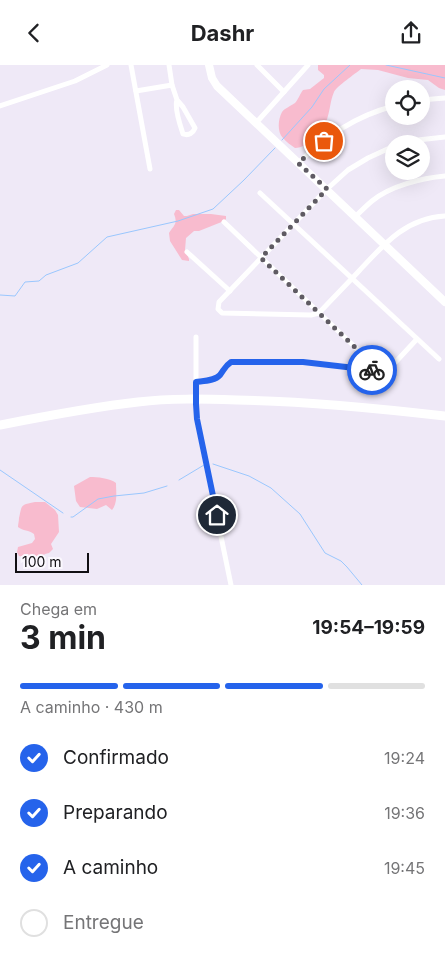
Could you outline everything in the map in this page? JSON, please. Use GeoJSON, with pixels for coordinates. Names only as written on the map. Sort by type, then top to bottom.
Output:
{"type":"FeatureCollection","features":[{"type":"Feature","properties":{"kind":"highway"},"geometry":{"type":"LineString","coordinates":[[0,425],[139,401],[196,399],[318,403],[445,416]]}},
{"type":"Feature","properties":{"kind":"street"},"geometry":{"type":"LineString","coordinates":[[0,106],[75,81],[107,65]]}},
{"type":"Feature","properties":{"kind":"street"},"geometry":{"type":"LineString","coordinates":[[130,65],[150,169]]}},
{"type":"Feature","properties":{"kind":"street"},"geometry":{"type":"LineString","coordinates":[[169,65],[172,85],[177,100],[195,128],[192,133],[183,134],[176,109],[177,100]]}},
{"type":"Feature","properties":{"kind":"street"},"geometry":{"type":"LineString","coordinates":[[209,65],[212,78],[218,86],[445,302]]}},
{"type":"Feature","properties":{"kind":"street"},"geometry":{"type":"LineString","coordinates":[[257,65],[284,93]]}},
{"type":"Feature","properties":{"kind":"street"},"geometry":{"type":"LineString","coordinates":[[256,123],[308,65]]}},
{"type":"Feature","properties":{"kind":"street"},"geometry":{"type":"LineString","coordinates":[[136,91],[172,85]]}},
{"type":"Feature","properties":{"kind":"street"},"geometry":{"type":"LineString","coordinates":[[430,99],[445,98]]}},
{"type":"Feature","properties":{"kind":"street"},"geometry":{"type":"LineString","coordinates":[[298,163],[332,134],[364,117],[385,109]]}},
{"type":"Feature","properties":{"kind":"street"},"geometry":{"type":"LineString","coordinates":[[430,139],[445,137]]}},
{"type":"Feature","properties":{"kind":"street"},"geometry":{"type":"LineString","coordinates":[[385,150],[368,157],[348,170],[327,189],[219,303],[218,309],[222,313],[311,315],[319,313],[384,245],[400,231],[412,224],[445,216]]}},
{"type":"Feature","properties":{"kind":"street"},"geometry":{"type":"LineString","coordinates":[[355,217],[373,200],[392,189],[431,177],[445,176]]}},
{"type":"Feature","properties":{"kind":"street"},"geometry":{"type":"LineString","coordinates":[[260,193],[439,359]]}},
{"type":"Feature","properties":{"kind":"street"},"geometry":{"type":"LineString","coordinates":[[224,222],[379,370]]}},
{"type":"Feature","properties":{"kind":"street"},"geometry":{"type":"LineString","coordinates":[[187,252],[230,291]]}},
{"type":"Feature","properties":{"kind":"street"},"geometry":{"type":"LineString","coordinates":[[196,337],[197,419],[231,585]]}},
{"type":"Feature","properties":{"kind":"street"},"geometry":{"type":"LineString","coordinates":[[196,382],[219,377],[224,368],[231,362],[303,362],[379,370],[391,367],[418,339]]}},
{"type":"Feature","properties":{"kind":"shaded area"},"geometry":{"type":"Polygon","coordinates":[[[318,65],[445,65],[445,90],[439,88],[430,80],[408,78],[378,70],[361,69],[342,83],[334,92],[326,122],[318,136],[310,143],[295,148],[281,135],[279,129],[280,118],[282,112],[296,102],[303,90],[310,89],[324,78],[324,75],[318,70],[318,65]]]}},
{"type":"Feature","properties":{"kind":"shaded area"},"geometry":{"type":"Polygon","coordinates":[[[176,210],[179,210],[184,216],[211,214],[226,216],[224,221],[199,231],[194,231],[186,238],[185,250],[189,261],[182,260],[170,241],[169,233],[174,226],[176,210]]]}},
{"type":"Feature","properties":{"kind":"shaded area"},"geometry":{"type":"Polygon","coordinates":[[[90,477],[107,479],[116,483],[116,501],[112,510],[106,505],[97,509],[80,507],[76,501],[74,486],[90,477]]]}},
{"type":"Feature","properties":{"kind":"shaded area"},"geometry":{"type":"Polygon","coordinates":[[[35,502],[45,502],[55,510],[58,515],[59,532],[51,544],[53,549],[38,560],[19,556],[17,552],[18,547],[32,543],[35,539],[34,534],[18,527],[22,506],[35,502]]]}},
{"type":"Feature","properties":{"kind":"waterway"},"geometry":{"type":"LineString","coordinates":[[282,140],[312,107],[324,89],[350,65]]}},
{"type":"Feature","properties":{"kind":"waterway"},"geometry":{"type":"LineString","coordinates":[[386,65],[445,78]]}},
{"type":"Feature","properties":{"kind":"waterway"},"geometry":{"type":"LineString","coordinates":[[0,295],[15,296],[25,282],[39,281],[46,275],[78,263],[107,237],[178,221],[213,209],[275,148]]}},
{"type":"Feature","properties":{"kind":"waterway"},"geometry":{"type":"LineString","coordinates":[[213,464],[249,476],[271,488],[300,514],[325,553],[341,561],[362,585]]}},
{"type":"Feature","properties":{"kind":"waterway"},"geometry":{"type":"LineString","coordinates":[[179,480],[204,465]]}},
{"type":"Feature","properties":{"kind":"waterway"},"geometry":{"type":"LineString","coordinates":[[0,470],[63,513]]}},
{"type":"Feature","properties":{"kind":"waterway"},"geometry":{"type":"LineString","coordinates":[[71,517],[98,499],[144,493],[167,486]]}},
{"type":"Feature","properties":{"kind":"way so far"},"geometry":{"type":"LineString","coordinates":[[324,141],[298,163],[327,189],[261,258],[379,370],[372,370]]}},
{"type":"Feature","properties":{"kind":"route"},"geometry":{"type":"LineString","coordinates":[[217,515],[197,419],[196,382],[219,377],[224,368],[231,362],[303,362],[372,370]]}}]}
